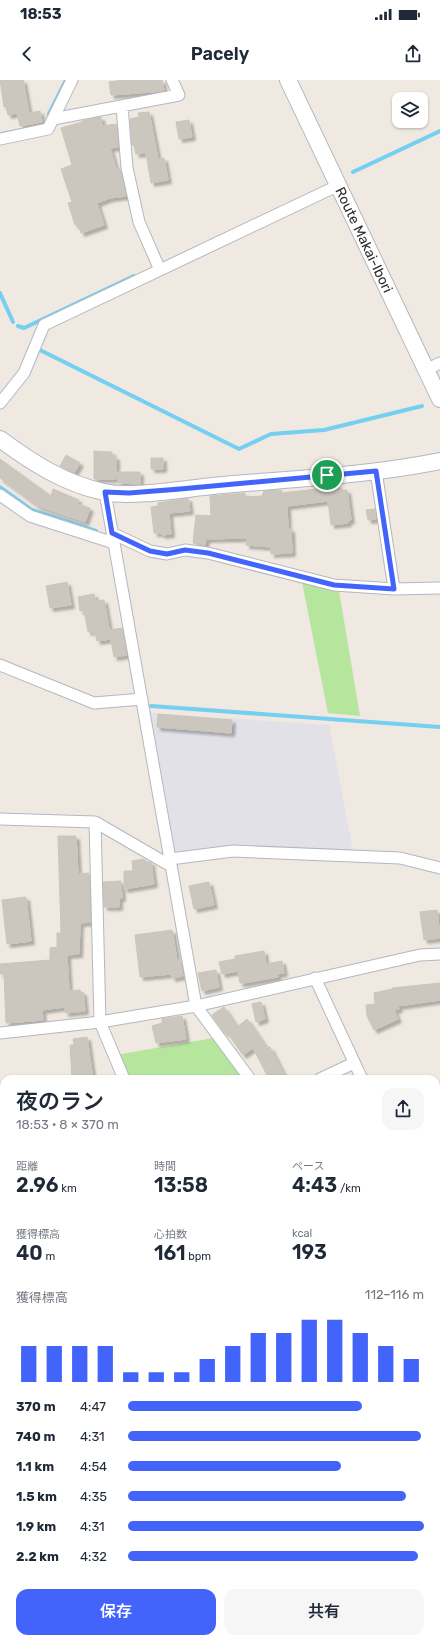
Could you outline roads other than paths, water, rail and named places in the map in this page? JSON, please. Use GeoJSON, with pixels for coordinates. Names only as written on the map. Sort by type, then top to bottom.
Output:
{"type":"FeatureCollection","features":[{"type":"Feature","properties":{"kind":"street"},"geometry":{"type":"LineString","coordinates":[[0,139],[48,129],[72,80]]}},
{"type":"Feature","properties":{"kind":"street"},"geometry":{"type":"LineString","coordinates":[[53,119],[179,95],[172,80]]}},
{"type":"Feature","properties":{"kind":"street","name":"Route Makai-Ibori"},"geometry":{"type":"LineString","coordinates":[[288,80],[337,186],[433,366],[440,399]]}},
{"type":"Feature","properties":{"kind":"street"},"geometry":{"type":"LineString","coordinates":[[122,106],[126,168],[139,222],[160,270]]}},
{"type":"Feature","properties":{"kind":"street"},"geometry":{"type":"LineString","coordinates":[[0,403],[24,373],[44,325],[337,186]]}},
{"type":"Feature","properties":{"kind":"street"},"geometry":{"type":"LineString","coordinates":[[0,439],[25,458],[70,482],[105,492],[129,493],[173,490],[376,471],[440,461]]}},
{"type":"Feature","properties":{"kind":"street"},"geometry":{"type":"LineString","coordinates":[[376,471],[394,589]]}},
{"type":"Feature","properties":{"kind":"street"},"geometry":{"type":"LineString","coordinates":[[105,492],[196,1006],[247,1075]]}},
{"type":"Feature","properties":{"kind":"street"},"geometry":{"type":"LineString","coordinates":[[0,495],[30,516],[113,538],[150,551],[167,554],[185,550],[208,553],[334,585],[394,589],[440,588]]}},
{"type":"Feature","properties":{"kind":"street"},"geometry":{"type":"LineString","coordinates":[[0,665],[94,703],[142,699]]}},
{"type":"Feature","properties":{"kind":"street"},"geometry":{"type":"LineString","coordinates":[[0,819],[95,822],[171,862],[233,851],[400,858],[440,868]]}},
{"type":"Feature","properties":{"kind":"street"},"geometry":{"type":"LineString","coordinates":[[95,822],[100,1022],[122,1075]]}},
{"type":"Feature","properties":{"kind":"street"},"geometry":{"type":"LineString","coordinates":[[0,1033],[100,1022],[196,1006],[420,955],[440,954]]}},
{"type":"Feature","properties":{"kind":"street"},"geometry":{"type":"LineString","coordinates":[[315,978],[360,1075]]}},
{"type":"Feature","properties":{"kind":"street"},"geometry":{"type":"LineString","coordinates":[[328,1075],[354,1063]]}},
{"type":"Feature","properties":{"kind":"waterway"},"geometry":{"type":"LineString","coordinates":[[49,114],[66,80]]}},
{"type":"Feature","properties":{"kind":"waterway"},"geometry":{"type":"LineString","coordinates":[[353,172],[440,131]]}},
{"type":"Feature","properties":{"kind":"waterway"},"geometry":{"type":"LineString","coordinates":[[18,326],[24,328],[134,276]]}},
{"type":"Feature","properties":{"kind":"waterway"},"geometry":{"type":"LineString","coordinates":[[0,293],[13,322]]}},
{"type":"Feature","properties":{"kind":"waterway"},"geometry":{"type":"LineString","coordinates":[[40,350],[239,449],[271,434],[324,430],[422,406]]}},
{"type":"Feature","properties":{"kind":"waterway"},"geometry":{"type":"LineString","coordinates":[[0,487],[32,510],[96,531]]}},
{"type":"Feature","properties":{"kind":"waterway"},"geometry":{"type":"LineString","coordinates":[[151,706],[440,727]]}}]}
